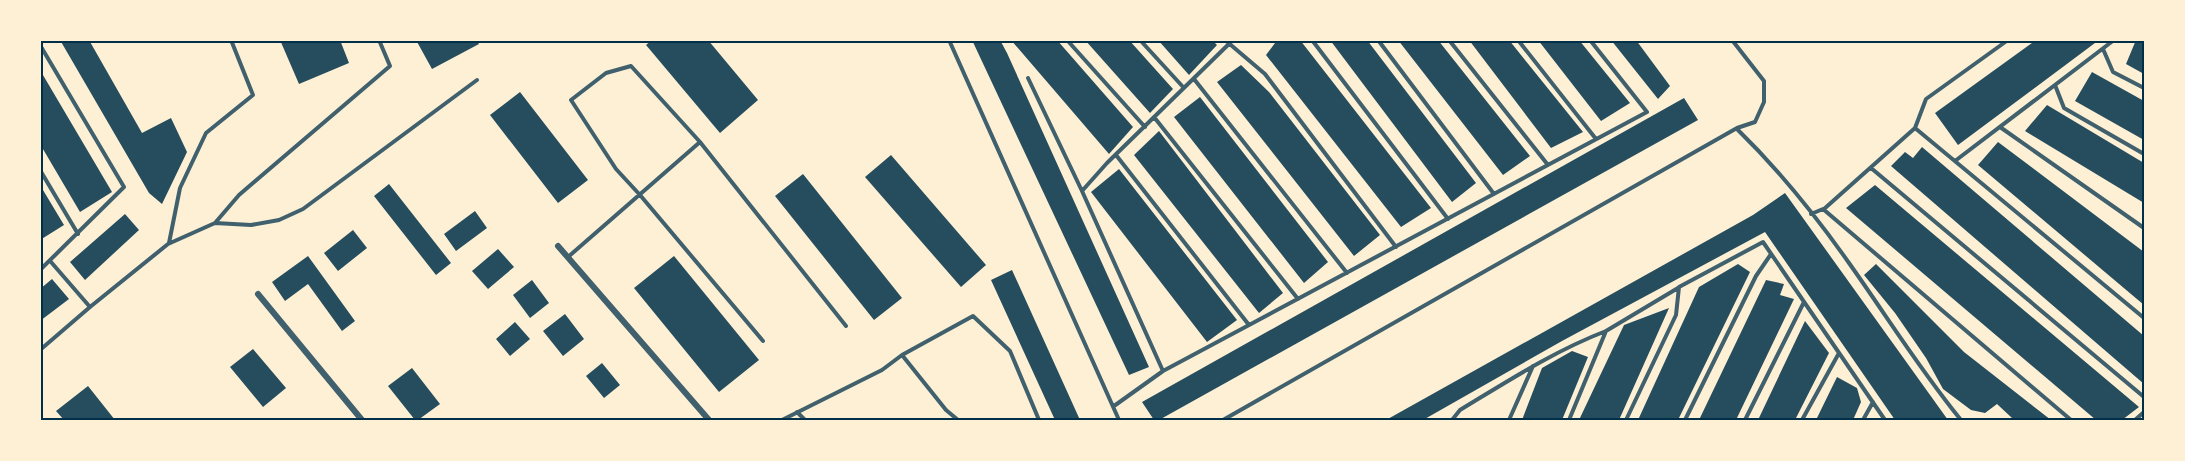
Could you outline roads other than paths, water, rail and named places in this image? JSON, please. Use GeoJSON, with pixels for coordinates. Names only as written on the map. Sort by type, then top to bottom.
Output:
{"type":"FeatureCollection","features":[{"type":"Feature","properties":{"kind":"street"},"geometry":{"type":"LineString","coordinates":[[558,246],[709,420]]}},
{"type":"Feature","properties":{"kind":"street"},"geometry":{"type":"LineString","coordinates":[[258,294],[362,420]]}},
{"type":"Feature","properties":{"kind":"lane"},"geometry":{"type":"LineString","coordinates":[[168,244],[180,188],[206,133],[253,95],[231,40]]}},
{"type":"Feature","properties":{"kind":"lane"},"geometry":{"type":"LineString","coordinates":[[40,351],[168,244],[215,223],[239,195],[390,66],[379,40]]}},
{"type":"Feature","properties":{"kind":"lane"},"geometry":{"type":"LineString","coordinates":[[949,40],[1119,420]]}},
{"type":"Feature","properties":{"kind":"lane"},"geometry":{"type":"LineString","coordinates":[[1066,40],[1145,127]]}},
{"type":"Feature","properties":{"kind":"lane"},"geometry":{"type":"LineString","coordinates":[[1140,40],[1184,88]]}},
{"type":"Feature","properties":{"kind":"lane"},"geometry":{"type":"LineString","coordinates":[[1225,40],[1265,74],[1396,247]]}},
{"type":"Feature","properties":{"kind":"lane"},"geometry":{"type":"LineString","coordinates":[[1082,191],[1233,40]]}},
{"type":"Feature","properties":{"kind":"lane"},"geometry":{"type":"LineString","coordinates":[[1312,40],[1448,219]]}},
{"type":"Feature","properties":{"kind":"lane"},"geometry":{"type":"LineString","coordinates":[[1378,40],[1494,194]]}},
{"type":"Feature","properties":{"kind":"lane"},"geometry":{"type":"LineString","coordinates":[[1449,40],[1548,165]]}},
{"type":"Feature","properties":{"kind":"lane"},"geometry":{"type":"LineString","coordinates":[[1518,40],[1596,140]]}},
{"type":"Feature","properties":{"kind":"lane"},"geometry":{"type":"LineString","coordinates":[[1114,406],[1163,371],[1647,112],[1590,40]]}},
{"type":"Feature","properties":{"kind":"lane"},"geometry":{"type":"LineString","coordinates":[[1222,420],[1737,129],[1755,122],[1764,102],[1764,81],[1732,40]]}},
{"type":"Feature","properties":{"kind":"lane"},"geometry":{"type":"LineString","coordinates":[[1811,214],[1824,209],[1915,128],[1926,99],[2008,40]]}},
{"type":"Feature","properties":{"kind":"lane"},"geometry":{"type":"LineString","coordinates":[[1955,161],[2114,40]]}},
{"type":"Feature","properties":{"kind":"lane"},"geometry":{"type":"LineString","coordinates":[[40,45],[124,187],[51,262],[40,270]]}},
{"type":"Feature","properties":{"kind":"lane"},"geometry":{"type":"LineString","coordinates":[[2103,49],[2113,72],[2145,88]]}},
{"type":"Feature","properties":{"kind":"lane"},"geometry":{"type":"LineString","coordinates":[[763,341],[616,169],[571,100],[606,73],[631,66],[700,142],[846,326]]}},
{"type":"Feature","properties":{"kind":"lane"},"geometry":{"type":"LineString","coordinates":[[1028,78],[1163,371]]}},
{"type":"Feature","properties":{"kind":"lane"},"geometry":{"type":"LineString","coordinates":[[1194,79],[1347,273]]}},
{"type":"Feature","properties":{"kind":"lane"},"geometry":{"type":"LineString","coordinates":[[215,223],[251,225],[279,220],[303,209],[477,80]]}},
{"type":"Feature","properties":{"kind":"lane"},"geometry":{"type":"LineString","coordinates":[[2055,85],[2064,108],[2145,154]]}},
{"type":"Feature","properties":{"kind":"lane"},"geometry":{"type":"LineString","coordinates":[[1155,117],[1298,299]]}},
{"type":"Feature","properties":{"kind":"lane"},"geometry":{"type":"LineString","coordinates":[[2000,127],[2145,228]]}},
{"type":"Feature","properties":{"kind":"lane"},"geometry":{"type":"LineString","coordinates":[[1915,128],[2145,318]]}},
{"type":"Feature","properties":{"kind":"lane"},"geometry":{"type":"LineString","coordinates":[[1737,129],[1766,157],[1848,261],[1936,390],[1961,420]]}},
{"type":"Feature","properties":{"kind":"lane"},"geometry":{"type":"LineString","coordinates":[[568,258],[700,142]]}},
{"type":"Feature","properties":{"kind":"lane"},"geometry":{"type":"LineString","coordinates":[[1116,155],[1249,325]]}},
{"type":"Feature","properties":{"kind":"lane"},"geometry":{"type":"LineString","coordinates":[[1871,168],[2145,397]]}},
{"type":"Feature","properties":{"kind":"lane"},"geometry":{"type":"LineString","coordinates":[[40,170],[78,234]]}},
{"type":"Feature","properties":{"kind":"lane"},"geometry":{"type":"LineString","coordinates":[[1824,209],[2071,420]]}},
{"type":"Feature","properties":{"kind":"lane"},"geometry":{"type":"LineString","coordinates":[[1452,420],[1460,410],[1533,365],[1606,331],[1679,287],[1763,242],[1885,420]]}},
{"type":"Feature","properties":{"kind":"lane"},"geometry":{"type":"LineString","coordinates":[[1684,420],[1756,276],[1771,254]]}},
{"type":"Feature","properties":{"kind":"lane"},"geometry":{"type":"LineString","coordinates":[[51,262],[90,307]]}},
{"type":"Feature","properties":{"kind":"lane"},"geometry":{"type":"LineString","coordinates":[[1626,420],[1676,315],[1679,287]]}},
{"type":"Feature","properties":{"kind":"lane"},"geometry":{"type":"LineString","coordinates":[[1745,420],[1804,302]]}},
{"type":"Feature","properties":{"kind":"lane"},"geometry":{"type":"LineString","coordinates":[[782,420],[882,370],[902,355],[973,316],[1010,351],[1039,420]]}},
{"type":"Feature","properties":{"kind":"lane"},"geometry":{"type":"LineString","coordinates":[[1569,420],[1606,331]]}},
{"type":"Feature","properties":{"kind":"lane"},"geometry":{"type":"LineString","coordinates":[[1802,420],[1839,353]]}},
{"type":"Feature","properties":{"kind":"lane"},"geometry":{"type":"LineString","coordinates":[[902,355],[946,410],[958,420]]}},
{"type":"Feature","properties":{"kind":"lane"},"geometry":{"type":"LineString","coordinates":[[1509,420],[1533,365]]}},
{"type":"Feature","properties":{"kind":"lane"},"geometry":{"type":"LineString","coordinates":[[1863,420],[1873,402]]}},
{"type":"Feature","properties":{"kind":"lane"},"geometry":{"type":"LineString","coordinates":[[797,412],[805,420]]}},
{"type":"Feature","properties":{"kind":"lane"},"geometry":{"type":"LineString","coordinates":[[2135,420],[2145,412]]}}]}
